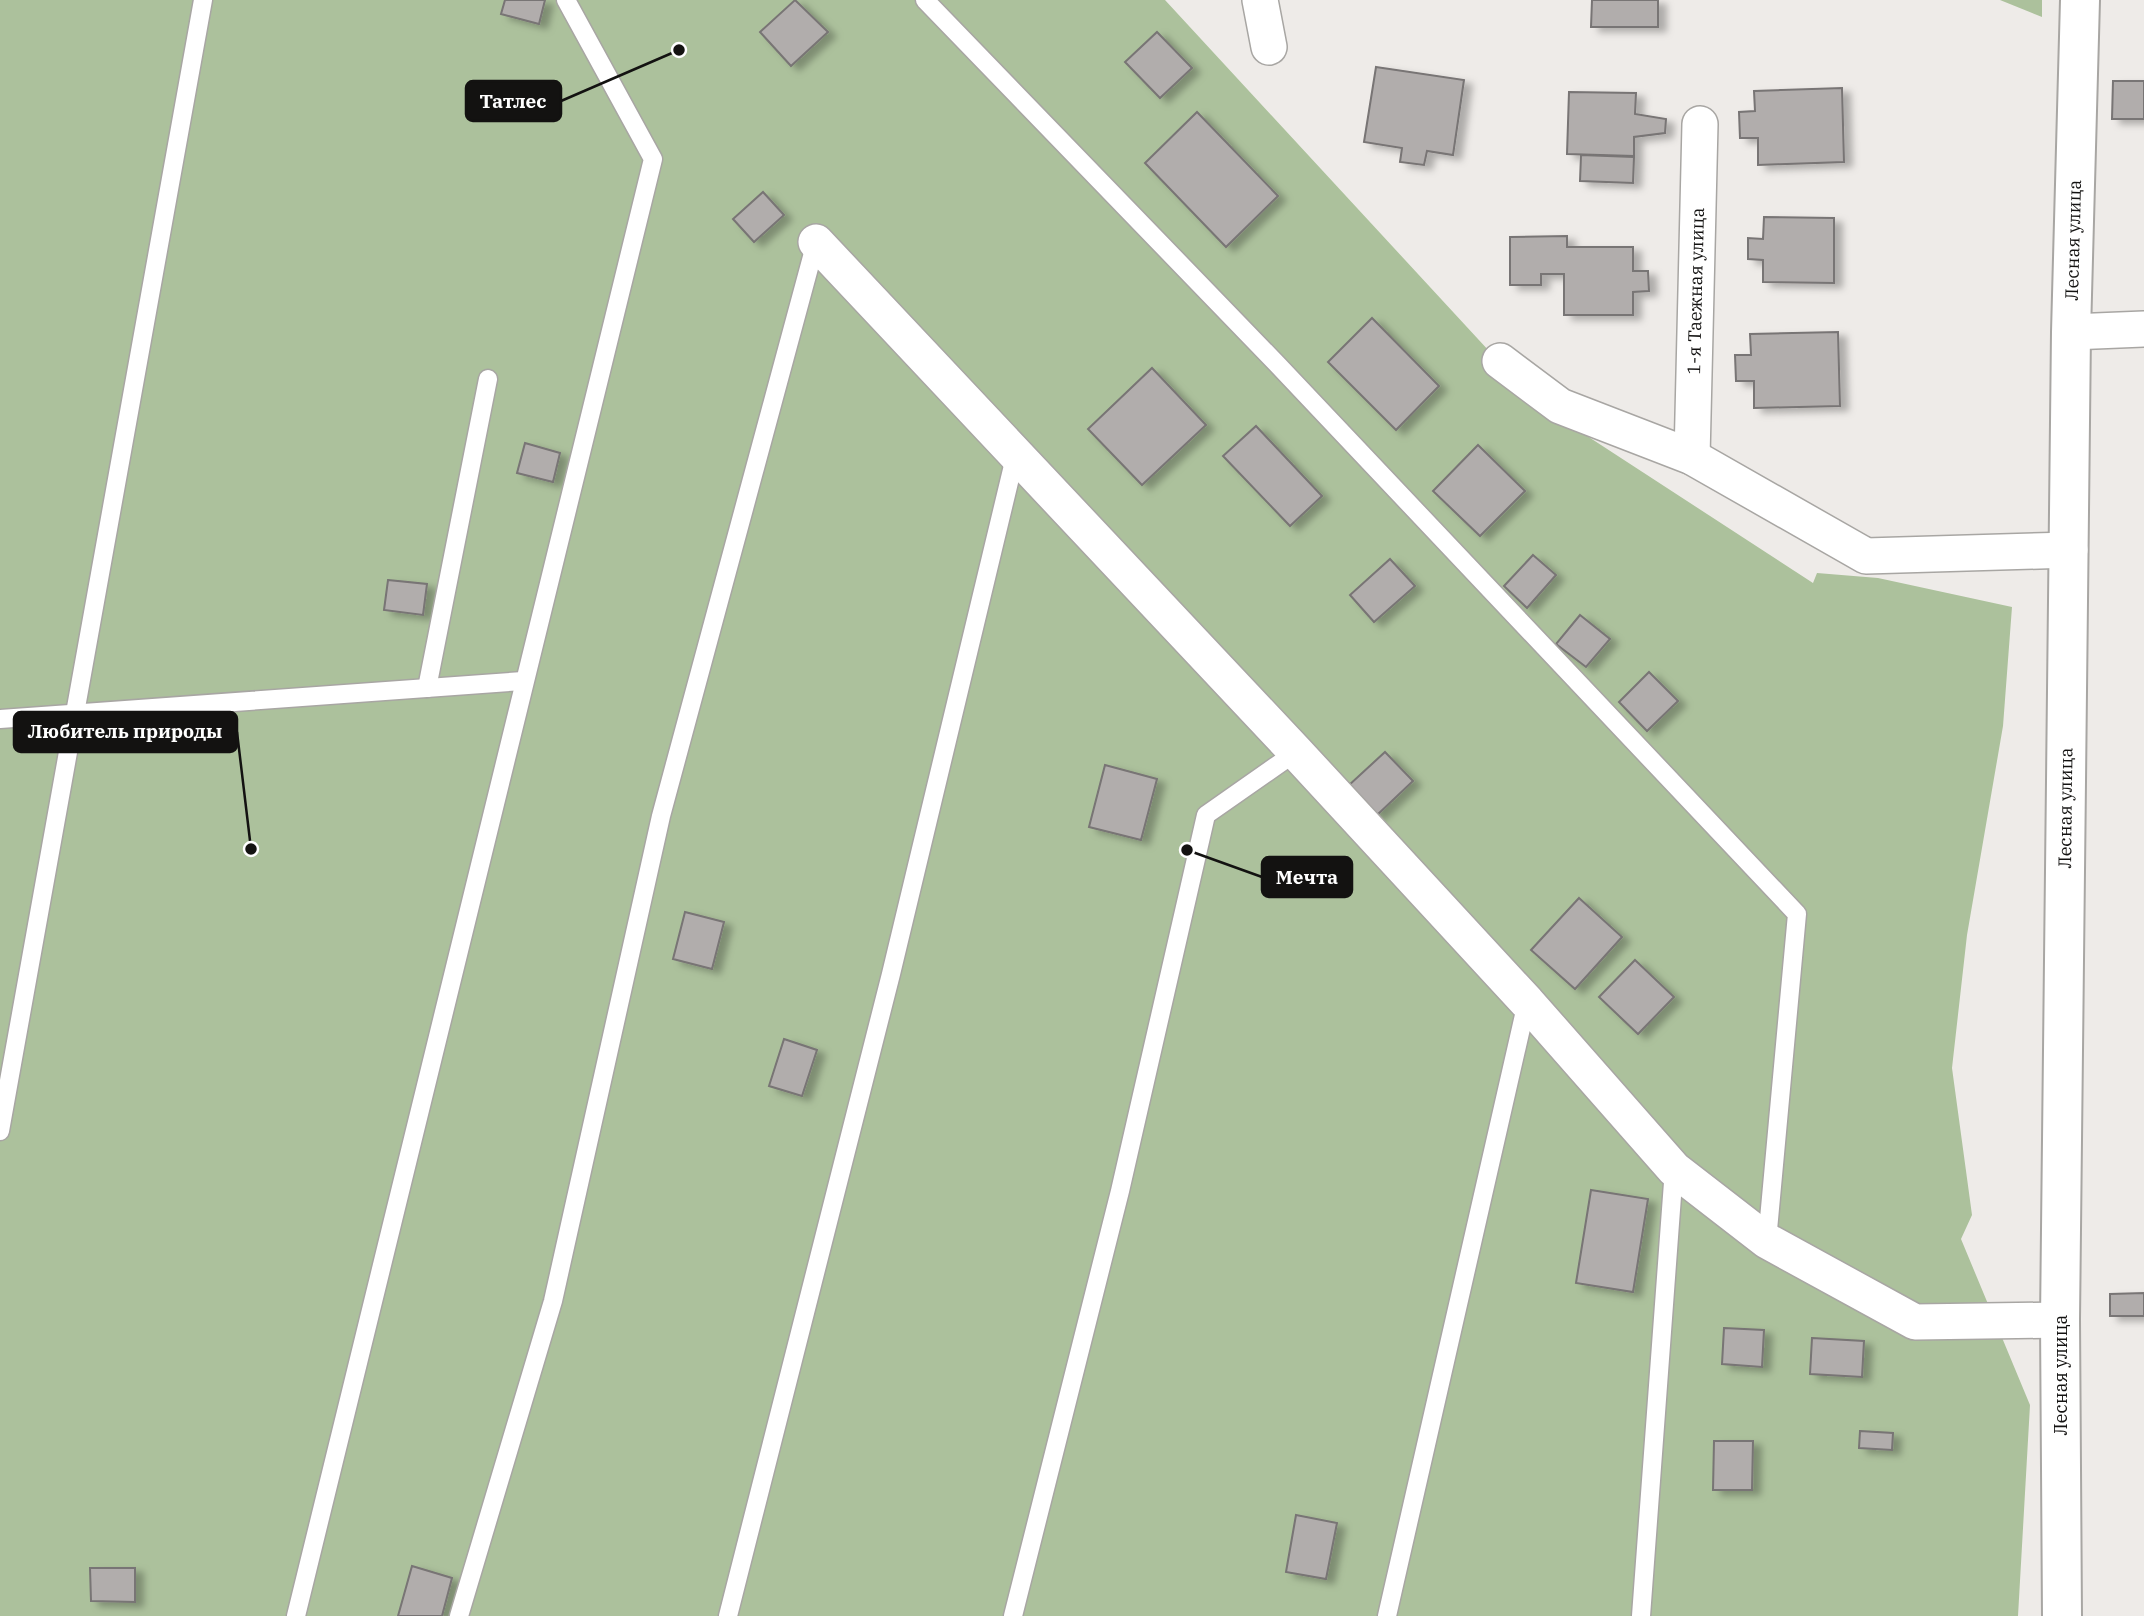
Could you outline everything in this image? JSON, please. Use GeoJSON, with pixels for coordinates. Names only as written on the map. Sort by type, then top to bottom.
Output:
{"type":"FeatureCollection","features":[{"type":"Feature","properties":{"kind":"street"},"geometry":{"type":"LineString","coordinates":[[1260,0],[1269,47]]}},
{"type":"Feature","properties":{"kind":"street","name":"Лесная улица"},"geometry":{"type":"LineString","coordinates":[[2062,1616],[2060,1320],[2071,332],[2080,0]]}},
{"type":"Feature","properties":{"kind":"street","name":"1-я Таежная улица"},"geometry":{"type":"LineString","coordinates":[[1692,457],[1700,124]]}},
{"type":"Feature","properties":{"kind":"street"},"geometry":{"type":"LineString","coordinates":[[816,242],[1296,752],[1527,1002],[1674,1169],[1767,1241],[1915,1322],[2060,1320]]}},
{"type":"Feature","properties":{"kind":"street"},"geometry":{"type":"LineString","coordinates":[[2071,332],[2144,329]]}},
{"type":"Feature","properties":{"kind":"street"},"geometry":{"type":"LineString","coordinates":[[1500,360],[1560,405],[1692,457],[1866,556],[2070,550]]}},
{"type":"Feature","properties":{"kind":"lane"},"geometry":{"type":"LineString","coordinates":[[0,1131],[203,0]]}},
{"type":"Feature","properties":{"kind":"lane"},"geometry":{"type":"LineString","coordinates":[[296,1616],[653,159],[566,0]]}},
{"type":"Feature","properties":{"kind":"lane"},"geometry":{"type":"LineString","coordinates":[[925,0],[1277,364],[1797,914],[1767,1241]]}},
{"type":"Feature","properties":{"kind":"lane"},"geometry":{"type":"LineString","coordinates":[[459,1616],[553,1301],[661,816],[816,242]]}},
{"type":"Feature","properties":{"kind":"lane"},"geometry":{"type":"LineString","coordinates":[[427,688],[488,379]]}},
{"type":"Feature","properties":{"kind":"lane"},"geometry":{"type":"LineString","coordinates":[[728,1616],[891,974],[1017,453]]}},
{"type":"Feature","properties":{"kind":"lane"},"geometry":{"type":"LineString","coordinates":[[0,719],[523,681]]}},
{"type":"Feature","properties":{"kind":"lane"},"geometry":{"type":"LineString","coordinates":[[1013,1616],[1120,1191],[1206,815],[1296,752]]}},
{"type":"Feature","properties":{"kind":"lane"},"geometry":{"type":"LineString","coordinates":[[1387,1616],[1527,1002]]}},
{"type":"Feature","properties":{"kind":"lane"},"geometry":{"type":"LineString","coordinates":[[1640,1616],[1674,1169]]}},
{"type":"Feature","properties":{"kind":"green space"},"geometry":{"type":"Polygon","coordinates":[[[0,0],[1165,0],[1538,404],[1813,583],[1817,573],[1878,578],[2012,607],[2003,726],[1967,935],[1952,1068],[1972,1215],[1961,1239],[2030,1405],[2018,1616],[0,1616],[0,0]]]}},
{"type":"Feature","properties":{"kind":"green space"},"geometry":{"type":"Polygon","coordinates":[[[2000,0],[2042,0],[2042,17],[2000,0]]]}},
{"type":"Feature","properties":{"kind":"building"},"geometry":{"type":"Polygon","coordinates":[[[505,0],[545,0],[539,24],[501,14],[505,0]]]}},
{"type":"Feature","properties":{"kind":"building"},"geometry":{"type":"Polygon","coordinates":[[[795,0],[828,32],[791,66],[760,32],[795,0]]]}},
{"type":"Feature","properties":{"kind":"building"},"geometry":{"type":"Polygon","coordinates":[[[1592,0],[1658,0],[1658,27],[1591,27],[1592,0]]]}},
{"type":"Feature","properties":{"kind":"building"},"geometry":{"type":"Polygon","coordinates":[[[1157,32],[1192,68],[1160,98],[1125,62],[1157,32]]]}},
{"type":"Feature","properties":{"kind":"building"},"geometry":{"type":"Polygon","coordinates":[[[1376,67],[1464,80],[1453,155],[1427,151],[1424,165],[1400,162],[1402,148],[1364,142],[1376,67]]]}},
{"type":"Feature","properties":{"kind":"building"},"geometry":{"type":"Polygon","coordinates":[[[2113,81],[2144,81],[2144,119],[2112,119],[2113,81]]]}},
{"type":"Feature","properties":{"kind":"building"},"geometry":{"type":"Polygon","coordinates":[[[1842,88],[1844,162],[1758,165],[1758,138],[1740,138],[1739,112],[1755,111],[1754,91],[1842,88]]]}},
{"type":"Feature","properties":{"kind":"building"},"geometry":{"type":"Polygon","coordinates":[[[1569,92],[1636,93],[1635,114],[1666,119],[1665,133],[1634,137],[1634,156],[1567,154],[1569,92]]]}},
{"type":"Feature","properties":{"kind":"building"},"geometry":{"type":"Polygon","coordinates":[[[1197,112],[1278,196],[1226,247],[1145,163],[1197,112]]]}},
{"type":"Feature","properties":{"kind":"building"},"geometry":{"type":"Polygon","coordinates":[[[1581,155],[1634,157],[1633,183],[1580,181],[1581,155]]]}},
{"type":"Feature","properties":{"kind":"building"},"geometry":{"type":"Polygon","coordinates":[[[763,192],[784,215],[754,242],[733,219],[763,192]]]}},
{"type":"Feature","properties":{"kind":"building"},"geometry":{"type":"Polygon","coordinates":[[[1764,217],[1834,218],[1834,283],[1763,282],[1763,260],[1748,259],[1748,238],[1763,239],[1764,217]]]}},
{"type":"Feature","properties":{"kind":"building"},"geometry":{"type":"Polygon","coordinates":[[[1567,236],[1567,247],[1633,247],[1633,271],[1648,271],[1649,291],[1633,292],[1633,315],[1564,315],[1564,274],[1541,274],[1541,285],[1510,285],[1510,237],[1567,236]]]}},
{"type":"Feature","properties":{"kind":"building"},"geometry":{"type":"Polygon","coordinates":[[[1372,318],[1439,386],[1396,430],[1328,362],[1372,318]]]}},
{"type":"Feature","properties":{"kind":"building"},"geometry":{"type":"Polygon","coordinates":[[[1838,332],[1840,406],[1754,408],[1754,381],[1736,381],[1735,355],[1751,355],[1750,334],[1838,332]]]}},
{"type":"Feature","properties":{"kind":"building"},"geometry":{"type":"Polygon","coordinates":[[[1152,368],[1206,425],[1142,485],[1088,429],[1152,368]]]}},
{"type":"Feature","properties":{"kind":"building"},"geometry":{"type":"Polygon","coordinates":[[[1256,426],[1322,496],[1290,526],[1223,456],[1256,426]]]}},
{"type":"Feature","properties":{"kind":"building"},"geometry":{"type":"Polygon","coordinates":[[[525,443],[560,453],[553,482],[517,473],[525,443]]]}},
{"type":"Feature","properties":{"kind":"building"},"geometry":{"type":"Polygon","coordinates":[[[1478,445],[1525,491],[1480,536],[1433,491],[1478,445]]]}},
{"type":"Feature","properties":{"kind":"building"},"geometry":{"type":"Polygon","coordinates":[[[1533,555],[1556,575],[1527,608],[1504,586],[1533,555]]]}},
{"type":"Feature","properties":{"kind":"building"},"geometry":{"type":"Polygon","coordinates":[[[1390,559],[1415,586],[1374,622],[1350,595],[1390,559]]]}},
{"type":"Feature","properties":{"kind":"building"},"geometry":{"type":"Polygon","coordinates":[[[388,580],[427,584],[423,615],[384,610],[388,580]]]}},
{"type":"Feature","properties":{"kind":"building"},"geometry":{"type":"Polygon","coordinates":[[[1580,615],[1610,639],[1586,667],[1556,644],[1580,615]]]}},
{"type":"Feature","properties":{"kind":"building"},"geometry":{"type":"Polygon","coordinates":[[[1649,672],[1678,701],[1647,731],[1619,702],[1649,672]]]}},
{"type":"Feature","properties":{"kind":"building"},"geometry":{"type":"Polygon","coordinates":[[[1385,752],[1413,781],[1376,816],[1348,786],[1385,752]]]}},
{"type":"Feature","properties":{"kind":"building"},"geometry":{"type":"Polygon","coordinates":[[[1105,765],[1157,779],[1141,840],[1089,827],[1105,765]]]}},
{"type":"Feature","properties":{"kind":"building"},"geometry":{"type":"Polygon","coordinates":[[[1579,898],[1622,937],[1575,989],[1531,950],[1579,898]]]}},
{"type":"Feature","properties":{"kind":"building"},"geometry":{"type":"Polygon","coordinates":[[[685,912],[724,922],[712,969],[673,959],[685,912]]]}},
{"type":"Feature","properties":{"kind":"building"},"geometry":{"type":"Polygon","coordinates":[[[1635,960],[1674,997],[1638,1034],[1599,997],[1635,960]]]}},
{"type":"Feature","properties":{"kind":"building"},"geometry":{"type":"Polygon","coordinates":[[[784,1039],[817,1050],[802,1096],[769,1086],[784,1039]]]}},
{"type":"Feature","properties":{"kind":"building"},"geometry":{"type":"Polygon","coordinates":[[[1591,1190],[1648,1199],[1633,1292],[1576,1283],[1591,1190]]]}},
{"type":"Feature","properties":{"kind":"building"},"geometry":{"type":"Polygon","coordinates":[[[2144,1293],[2144,1316],[2110,1316],[2110,1294],[2144,1293]]]}},
{"type":"Feature","properties":{"kind":"building"},"geometry":{"type":"Polygon","coordinates":[[[1724,1328],[1764,1330],[1762,1367],[1722,1364],[1724,1328]]]}},
{"type":"Feature","properties":{"kind":"building"},"geometry":{"type":"Polygon","coordinates":[[[1812,1338],[1864,1341],[1862,1377],[1810,1374],[1812,1338]]]}},
{"type":"Feature","properties":{"kind":"building"},"geometry":{"type":"Polygon","coordinates":[[[1860,1431],[1893,1433],[1892,1450],[1859,1448],[1860,1431]]]}},
{"type":"Feature","properties":{"kind":"building"},"geometry":{"type":"Polygon","coordinates":[[[1714,1441],[1753,1441],[1752,1490],[1713,1490],[1714,1441]]]}},
{"type":"Feature","properties":{"kind":"building"},"geometry":{"type":"Polygon","coordinates":[[[1296,1515],[1337,1523],[1326,1579],[1286,1572],[1296,1515]]]}},
{"type":"Feature","properties":{"kind":"building"},"geometry":{"type":"Polygon","coordinates":[[[412,1566],[452,1578],[442,1616],[398,1616],[412,1566]]]}},
{"type":"Feature","properties":{"kind":"building"},"geometry":{"type":"Polygon","coordinates":[[[90,1568],[135,1568],[135,1602],[91,1601],[90,1568]]]}},
{"type":"Feature","properties":{"kind":"place","name":"Татлес"},"geometry":{"type":"Point","coordinates":[679,50]}},
{"type":"Feature","properties":{"kind":"place","name":"Любитель природы"},"geometry":{"type":"Point","coordinates":[251,849]}},
{"type":"Feature","properties":{"kind":"place","name":"Мечта"},"geometry":{"type":"Point","coordinates":[1187,850]}}]}
